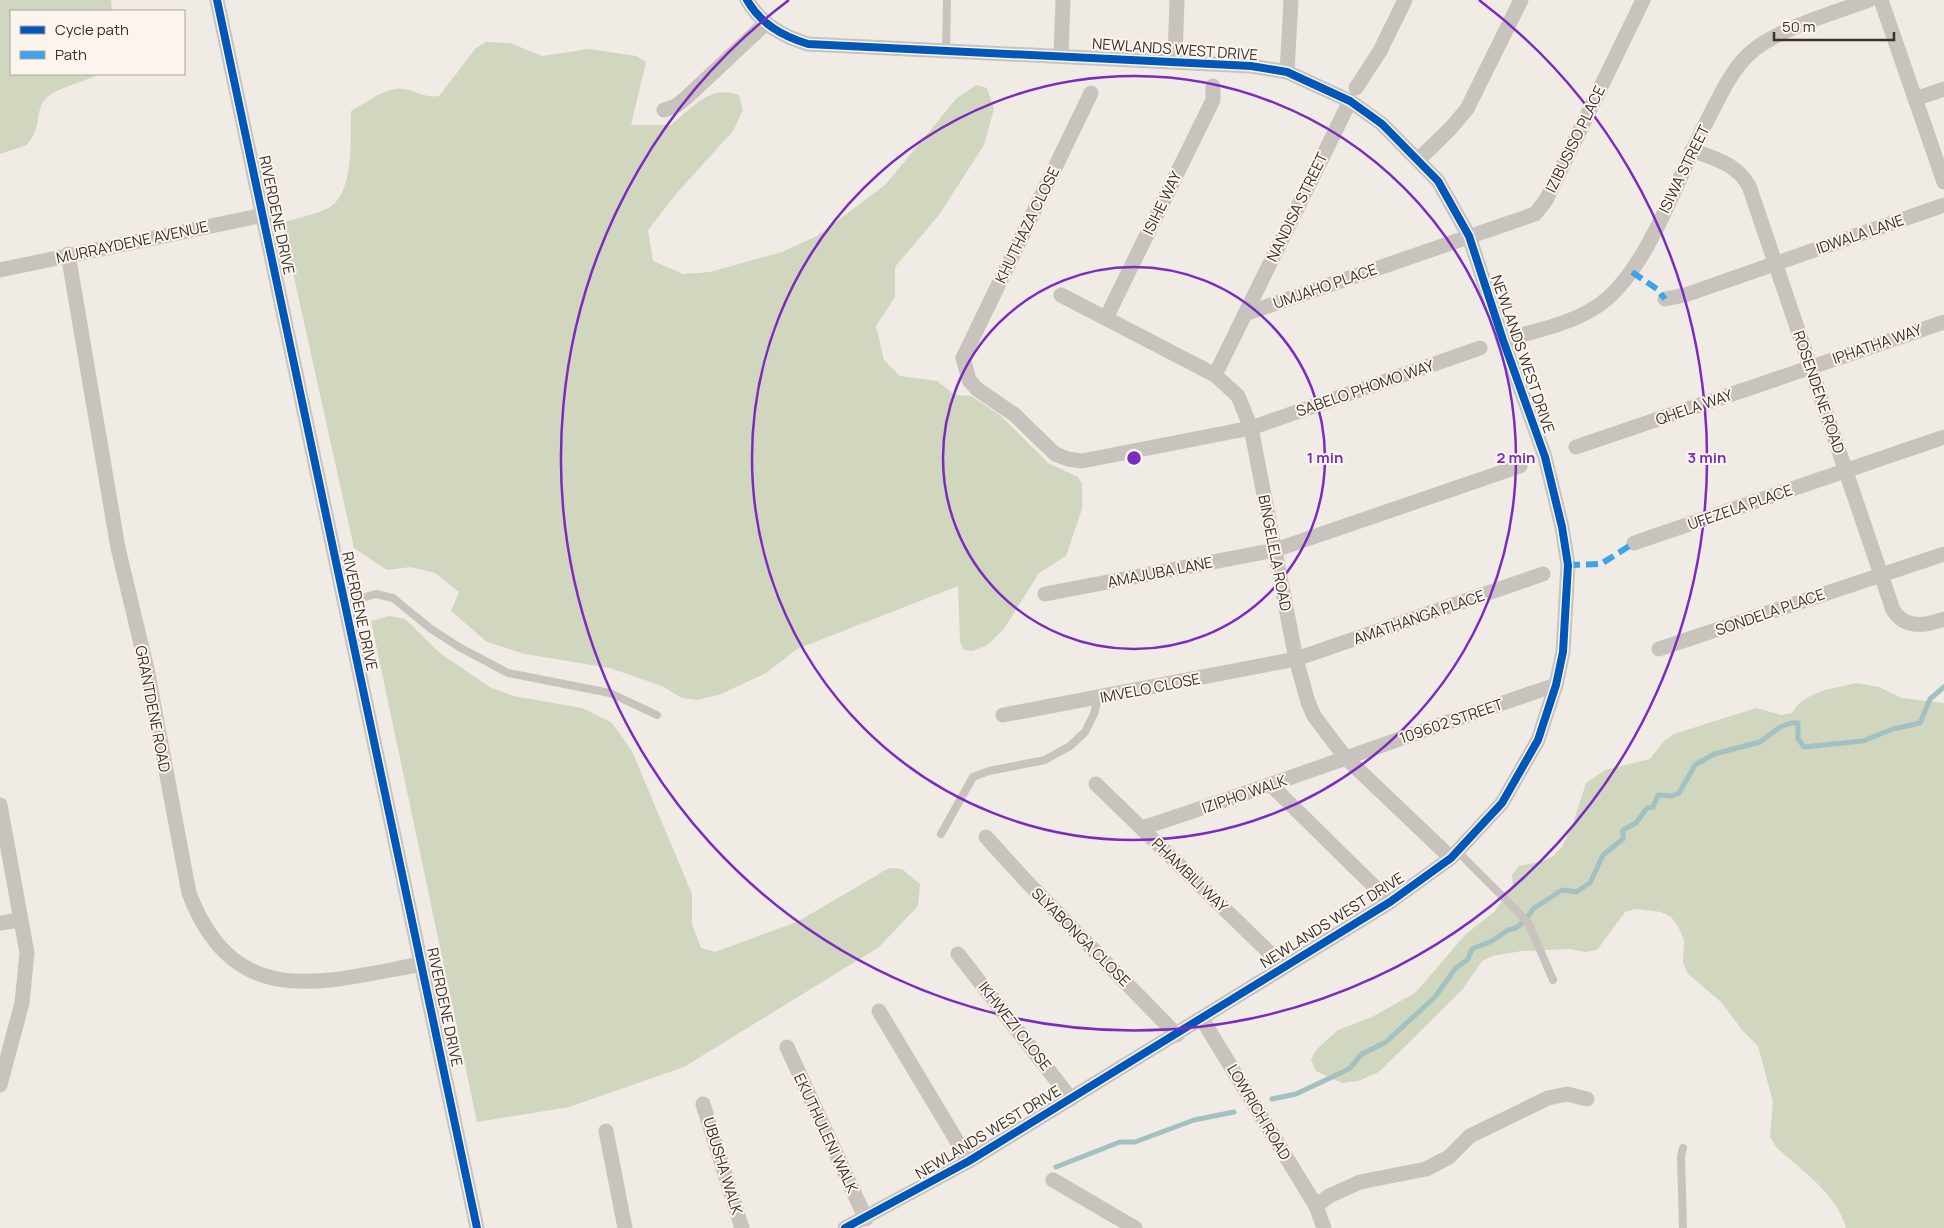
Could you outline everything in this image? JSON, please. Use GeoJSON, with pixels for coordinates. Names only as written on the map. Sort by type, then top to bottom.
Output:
{"type":"FeatureCollection","features":[{"type":"Feature","properties":{"kind":"street","name":"RIVERDENE DRIVE"},"geometry":{"type":"LineString","coordinates":[[219,0],[344,603],[477,1228]]}},
{"type":"Feature","properties":{"kind":"street"},"geometry":{"type":"LineString","coordinates":[[664,110],[676,106],[687,97],[766,24],[747,0]]}},
{"type":"Feature","properties":{"kind":"street"},"geometry":{"type":"LineString","coordinates":[[1061,56],[1063,0]]}},
{"type":"Feature","properties":{"kind":"street"},"geometry":{"type":"LineString","coordinates":[[1176,60],[1177,0]]}},
{"type":"Feature","properties":{"kind":"street"},"geometry":{"type":"LineString","coordinates":[[1287,72],[1291,0]]}},
{"type":"Feature","properties":{"kind":"street","name":"NANDISA STREET"},"geometry":{"type":"LineString","coordinates":[[1245,314],[1353,95],[1380,51],[1405,0]]}},
{"type":"Feature","properties":{"kind":"street"},"geometry":{"type":"LineString","coordinates":[[1418,160],[1450,130],[1467,109],[1521,0]]}},
{"type":"Feature","properties":{"kind":"street","name":"IZIBUSISO PLACE"},"geometry":{"type":"LineString","coordinates":[[1470,236],[1526,218],[1540,210],[1643,0]]}},
{"type":"Feature","properties":{"kind":"street","name":"ISIWA STREET"},"geometry":{"type":"LineString","coordinates":[[1503,340],[1547,328],[1587,313],[1618,289],[1629,277],[1649,242],[1692,150],[1733,72],[1749,54],[1769,39],[1869,0]]}},
{"type":"Feature","properties":{"kind":"street"},"geometry":{"type":"LineString","coordinates":[[1881,0],[1944,182]]}},
{"type":"Feature","properties":{"kind":"street","name":"NEWLANDS WEST DRIVE"},"geometry":{"type":"LineString","coordinates":[[766,24],[791,39],[808,44],[946,52],[1176,60],[1251,66],[1287,72],[1353,95],[1438,181],[1470,236],[1503,340],[1545,457],[1562,527],[1568,565],[1566,628],[1556,685],[1538,740],[1502,803],[1454,854],[1390,902],[1283,966],[1177,1035],[969,1161],[866,1219],[845,1228]]}},
{"type":"Feature","properties":{"kind":"street","name":"ISIHE WAY"},"geometry":{"type":"LineString","coordinates":[[1106,318],[1213,100],[1213,86]]}},
{"type":"Feature","properties":{"kind":"street"},"geometry":{"type":"LineString","coordinates":[[1915,98],[1944,89]]}},
{"type":"Feature","properties":{"kind":"street","name":"KHUTHAZA CLOSE"},"geometry":{"type":"LineString","coordinates":[[1075,461],[1055,454],[1015,415],[977,388],[969,380],[963,358],[1091,92]]}},
{"type":"Feature","properties":{"kind":"street","name":"ROSENDENE ROAD"},"geometry":{"type":"LineString","coordinates":[[1692,150],[1730,164],[1743,176],[1749,186],[1893,610],[1898,618],[1907,624],[1918,625],[1944,619]]}},
{"type":"Feature","properties":{"kind":"street","name":"IDWALA LANE"},"geometry":{"type":"LineString","coordinates":[[1665,299],[1685,295],[1944,205]]}},
{"type":"Feature","properties":{"kind":"street","name":"MURRAYDENE AVENUE"},"geometry":{"type":"LineString","coordinates":[[0,270],[68,254],[264,215]]}},
{"type":"Feature","properties":{"kind":"street","name":"UMJAHO PLACE"},"geometry":{"type":"LineString","coordinates":[[1245,314],[1470,236]]}},
{"type":"Feature","properties":{"kind":"street","name":"GRANTDENE ROAD"},"geometry":{"type":"LineString","coordinates":[[68,254],[118,548],[147,669],[189,893],[196,912],[206,929],[238,963],[277,980],[307,983],[422,964]]}},
{"type":"Feature","properties":{"kind":"street","name":"BINGELELA ROAD"},"geometry":{"type":"LineString","coordinates":[[1061,295],[1215,375],[1238,396],[1251,428],[1296,660],[1314,716],[1321,728],[1345,757],[1454,854]]}},
{"type":"Feature","properties":{"kind":"street"},"geometry":{"type":"LineString","coordinates":[[1215,375],[1245,314]]}},
{"type":"Feature","properties":{"kind":"street","name":"IPHATHA WAY"},"geometry":{"type":"LineString","coordinates":[[1811,367],[1944,322]]}},
{"type":"Feature","properties":{"kind":"street","name":"SABELO PHOMO WAY"},"geometry":{"type":"LineString","coordinates":[[1075,461],[1251,428],[1480,348]]}},
{"type":"Feature","properties":{"kind":"street","name":"QHELA WAY"},"geometry":{"type":"LineString","coordinates":[[1576,447],[1811,367]]}},
{"type":"Feature","properties":{"kind":"street","name":"UFEZELA PLACE"},"geometry":{"type":"LineString","coordinates":[[1634,543],[1944,437]]}},
{"type":"Feature","properties":{"kind":"street","name":"AMAJUBA LANE"},"geometry":{"type":"LineString","coordinates":[[1045,594],[1275,550],[1520,466]]}},
{"type":"Feature","properties":{"kind":"street","name":"SONDELA PLACE"},"geometry":{"type":"LineString","coordinates":[[1660,649],[1944,554]]}},
{"type":"Feature","properties":{"kind":"street","name":"AMATHANGA PLACE"},"geometry":{"type":"LineString","coordinates":[[1296,660],[1543,574]]}},
{"type":"Feature","properties":{"kind":"street","name":"IMVELO CLOSE"},"geometry":{"type":"LineString","coordinates":[[1003,715],[1296,660]]}},
{"type":"Feature","properties":{"kind":"street","name":"109602 STREET"},"geometry":{"type":"LineString","coordinates":[[1345,757],[1556,685]]}},
{"type":"Feature","properties":{"kind":"street","name":"IZIPHO WALK"},"geometry":{"type":"LineString","coordinates":[[1142,828],[1272,786],[1345,757]]}},
{"type":"Feature","properties":{"kind":"street","name":"PHAMBILI WAY"},"geometry":{"type":"LineString","coordinates":[[1096,784],[1283,966]]}},
{"type":"Feature","properties":{"kind":"street"},"geometry":{"type":"LineString","coordinates":[[1272,786],[1390,902]]}},
{"type":"Feature","properties":{"kind":"street"},"geometry":{"type":"LineString","coordinates":[[0,805],[19,920],[27,953],[22,1003],[0,1085]]}},
{"type":"Feature","properties":{"kind":"street","name":"SLYABONGA CLOSE"},"geometry":{"type":"LineString","coordinates":[[986,837],[1027,882],[1177,1035]]}},
{"type":"Feature","properties":{"kind":"street"},"geometry":{"type":"LineString","coordinates":[[0,923],[19,920]]}},
{"type":"Feature","properties":{"kind":"street","name":"IKHWEZI CLOSE"},"geometry":{"type":"LineString","coordinates":[[958,954],[1071,1099]]}},
{"type":"Feature","properties":{"kind":"street"},"geometry":{"type":"LineString","coordinates":[[879,1011],[969,1161]]}},
{"type":"Feature","properties":{"kind":"street","name":"LOWRICH ROAD"},"geometry":{"type":"LineString","coordinates":[[1202,1019],[1316,1206],[1324,1228]]}},
{"type":"Feature","properties":{"kind":"street","name":"EKUTHULENI WALK"},"geometry":{"type":"LineString","coordinates":[[787,1047],[866,1219]]}},
{"type":"Feature","properties":{"kind":"street"},"geometry":{"type":"LineString","coordinates":[[1316,1206],[1329,1196],[1360,1182],[1426,1169],[1449,1157],[1470,1136],[1548,1098],[1567,1094],[1587,1099]]}},
{"type":"Feature","properties":{"kind":"street","name":"UBUSHA WALK"},"geometry":{"type":"LineString","coordinates":[[703,1104],[742,1228]]}},
{"type":"Feature","properties":{"kind":"street"},"geometry":{"type":"LineString","coordinates":[[606,1131],[625,1228]]}},
{"type":"Feature","properties":{"kind":"street"},"geometry":{"type":"LineString","coordinates":[[1053,1180],[1135,1228]]}},
{"type":"Feature","properties":{"kind":"lane"},"geometry":{"type":"LineString","coordinates":[[946,52],[947,0]]}},
{"type":"Feature","properties":{"kind":"lane"},"geometry":{"type":"LineString","coordinates":[[344,603],[376,594],[393,598],[431,628],[460,647],[508,673],[610,693],[657,715]]}},
{"type":"Feature","properties":{"kind":"lane"},"geometry":{"type":"LineString","coordinates":[[941,834],[973,777],[989,771],[1046,760],[1070,746],[1085,732],[1094,714],[1098,698]]}},
{"type":"Feature","properties":{"kind":"lane"},"geometry":{"type":"LineString","coordinates":[[1454,854],[1528,922],[1553,980]]}},
{"type":"Feature","properties":{"kind":"lane"},"geometry":{"type":"LineString","coordinates":[[1683,1148],[1681,1156],[1683,1228]]}},
{"type":"Feature","properties":{"kind":"green space"},"geometry":{"type":"Polygon","coordinates":[[[0,0],[111,0],[112,10],[10,10],[10,75],[96,75],[61,89],[47,97],[41,106],[35,132],[27,145],[0,154],[0,0]]]}},
{"type":"Feature","properties":{"kind":"green space"},"geometry":{"type":"Polygon","coordinates":[[[486,42],[510,43],[542,56],[589,49],[636,56],[646,62],[631,125],[671,125],[694,105],[710,95],[729,92],[739,95],[743,110],[733,131],[676,194],[648,230],[653,261],[683,274],[710,272],[782,252],[817,236],[885,185],[956,99],[976,85],[987,88],[994,109],[984,145],[939,215],[895,267],[895,297],[876,326],[884,360],[900,376],[937,381],[955,395],[971,396],[1000,415],[1048,463],[1078,477],[1082,484],[1082,509],[1066,556],[1039,573],[1004,629],[986,646],[972,651],[964,650],[960,642],[958,586],[797,649],[766,673],[721,694],[698,700],[682,698],[662,686],[610,668],[525,654],[487,642],[451,611],[459,592],[435,573],[411,567],[387,570],[354,548],[282,223],[330,207],[338,199],[344,189],[350,163],[351,111],[384,92],[398,88],[425,95],[439,96],[476,48],[486,42]]]}},
{"type":"Feature","properties":{"kind":"green space"},"geometry":{"type":"Polygon","coordinates":[[[389,616],[405,619],[441,654],[490,687],[513,696],[582,708],[612,723],[632,751],[692,894],[692,924],[701,948],[715,952],[797,922],[889,868],[902,869],[920,884],[918,906],[879,947],[684,1067],[569,1107],[477,1122],[371,621],[389,616]]]}},
{"type":"Feature","properties":{"kind":"green space"},"geometry":{"type":"Polygon","coordinates":[[[1856,683],[1879,687],[1902,698],[1944,703],[1944,1228],[1846,1228],[1835,1204],[1826,1193],[1776,1147],[1770,1137],[1773,1102],[1758,1046],[1742,1030],[1722,1003],[1688,974],[1683,963],[1684,940],[1678,926],[1671,917],[1661,912],[1636,909],[1625,912],[1597,950],[1585,952],[1569,949],[1522,951],[1492,956],[1482,961],[1462,990],[1379,1072],[1358,1081],[1342,1083],[1316,1071],[1311,1060],[1316,1050],[1338,1030],[1372,1017],[1415,993],[1466,934],[1494,912],[1513,886],[1512,875],[1519,866],[1543,861],[1553,856],[1562,847],[1572,826],[1586,783],[1605,770],[1650,759],[1664,741],[1674,734],[1756,708],[1781,715],[1792,713],[1797,706],[1812,695],[1856,683]]]}},
{"type":"Feature","properties":{"kind":"waterway"},"geometry":{"type":"LineString","coordinates":[[1529,915],[1533,909],[1562,890],[1576,892],[1590,883],[1603,855],[1623,839],[1623,830],[1636,823],[1647,808],[1653,807],[1658,795],[1672,796],[1679,793],[1695,765],[1714,754],[1760,742],[1780,727],[1791,723],[1798,723],[1798,739],[1804,747],[1863,741],[1893,729],[1920,723],[1930,699],[1944,687]]}},
{"type":"Feature","properties":{"kind":"waterway"},"geometry":{"type":"LineString","coordinates":[[1272,1099],[1296,1094],[1349,1069],[1362,1054],[1386,1042],[1435,997],[1455,969],[1468,959],[1472,949],[1492,941],[1522,923]]}},
{"type":"Feature","properties":{"kind":"waterway"},"geometry":{"type":"LineString","coordinates":[[1056,1167],[1120,1142],[1135,1142],[1194,1120],[1234,1112]]}},
{"type":"Feature","properties":{"kind":"marked path"},"geometry":{"type":"LineString","coordinates":[[1632,272],[1657,289],[1665,299]]}},
{"type":"Feature","properties":{"kind":"marked path"},"geometry":{"type":"LineString","coordinates":[[1568,565],[1601,564],[1634,543]]}},
{"type":"Feature","properties":{"kind":"cycle path"},"geometry":{"type":"LineString","coordinates":[[217,0],[477,1228]]}},
{"type":"Feature","properties":{"kind":"cycle path"},"geometry":{"type":"LineString","coordinates":[[747,0],[759,16],[773,28],[789,37],[808,44],[1251,66],[1287,72],[1350,101],[1382,124],[1438,181],[1469,236],[1503,340],[1545,457],[1562,527],[1568,565],[1563,652],[1556,685],[1538,740],[1502,803],[1451,858],[1390,902],[969,1161],[845,1228]]}}]}
